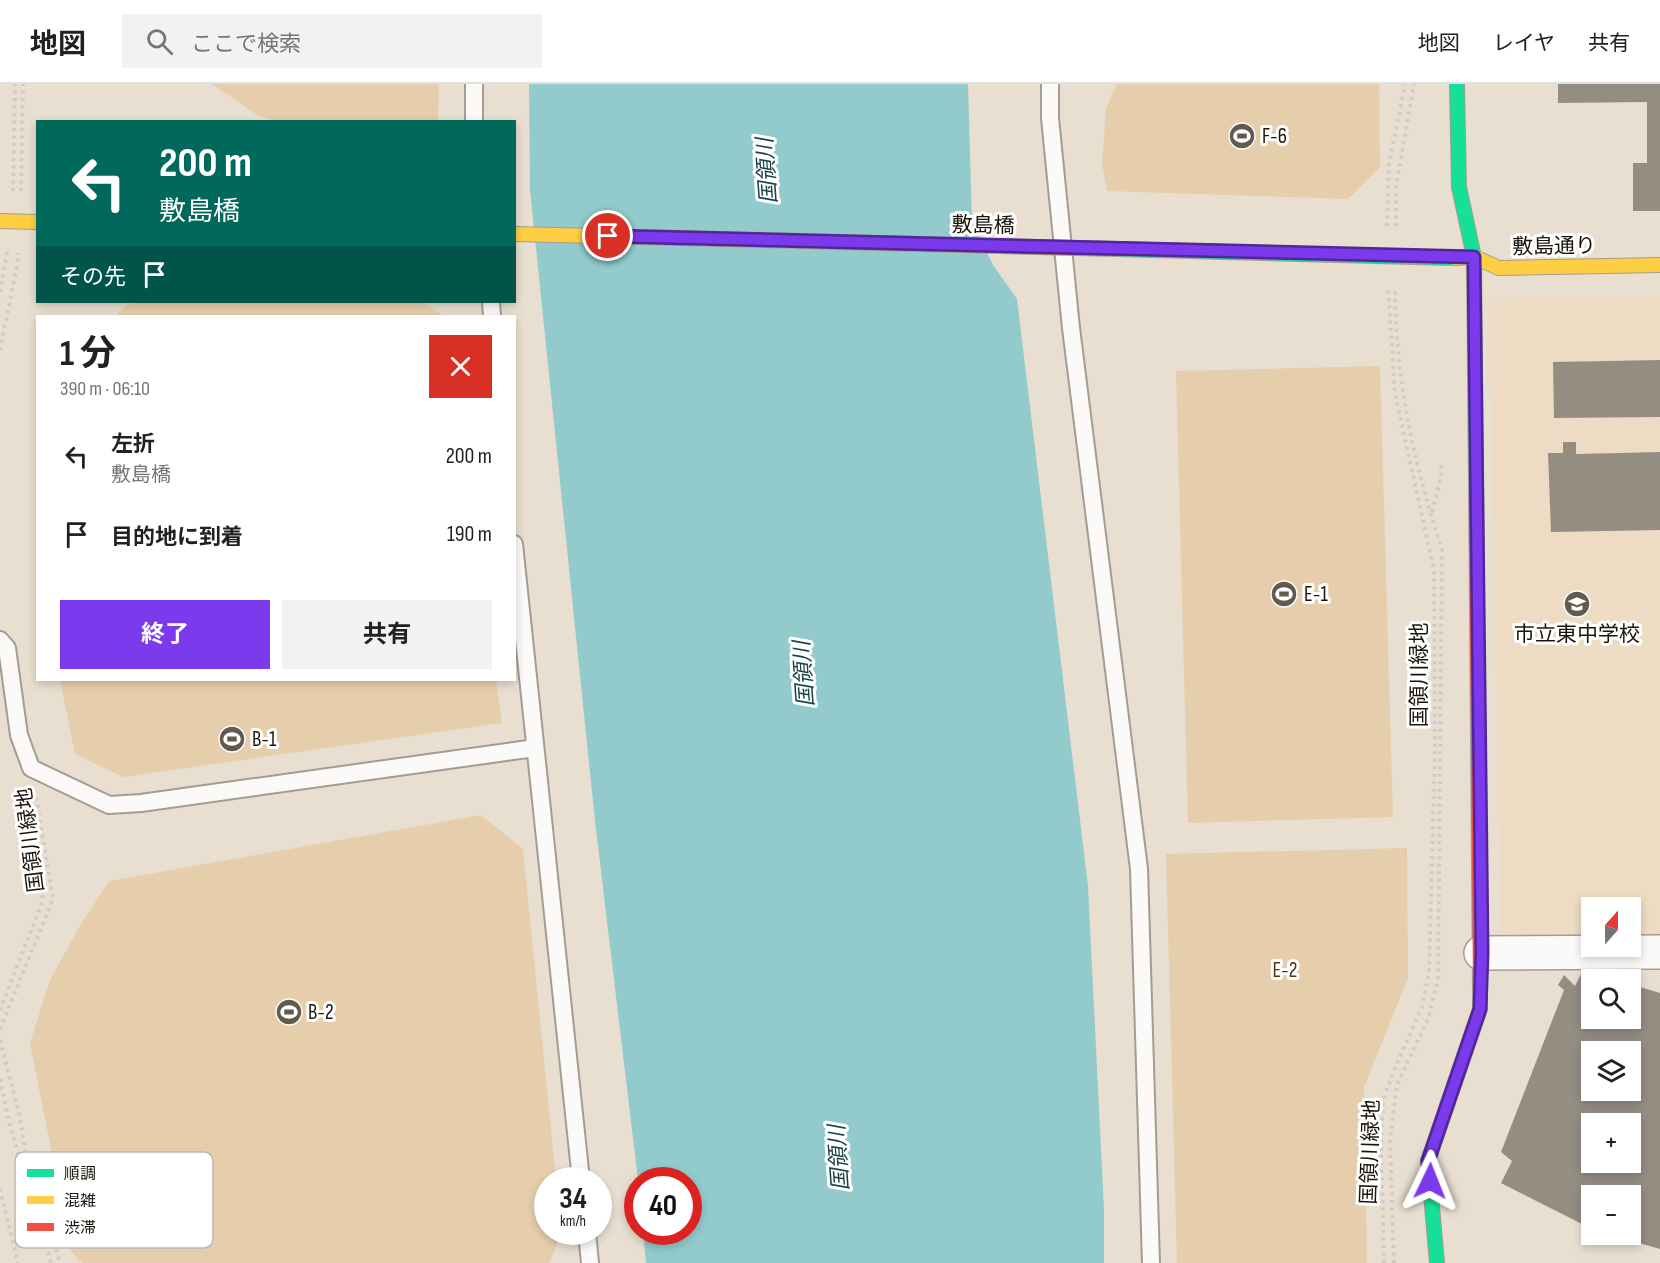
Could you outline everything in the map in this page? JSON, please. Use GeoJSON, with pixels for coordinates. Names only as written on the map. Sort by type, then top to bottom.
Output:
{"type":"FeatureCollection","features":[{"type":"Feature","properties":{"kind":"street"},"geometry":{"type":"LineString","coordinates":[[1437,1263],[1428,1161],[1480,1009],[1482,953],[1474,257],[1459,187],[1457,84]]}},
{"type":"Feature","properties":{"kind":"street"},"geometry":{"type":"LineString","coordinates":[[0,221],[36,222]]}},
{"type":"Feature","properties":{"kind":"street","name":"敷島橋"},"geometry":{"type":"LineString","coordinates":[[516,234],[1451,258]]}},
{"type":"Feature","properties":{"kind":"street","name":"敷島通り"},"geometry":{"type":"LineString","coordinates":[[1451,258],[1474,257],[1500,268],[1660,265]]}},
{"type":"Feature","properties":{"kind":"street"},"geometry":{"type":"LineString","coordinates":[[1482,953],[1660,952]]}},
{"type":"Feature","properties":{"kind":"lane"},"geometry":{"type":"LineString","coordinates":[[474,84],[474,120]]}},
{"type":"Feature","properties":{"kind":"lane"},"geometry":{"type":"LineString","coordinates":[[1050,84],[1050,118],[1071,328],[1139,869],[1151,1263]]}},
{"type":"Feature","properties":{"kind":"lane"},"geometry":{"type":"LineString","coordinates":[[516,563],[580,1167]]}},
{"type":"Feature","properties":{"kind":"lane"},"geometry":{"type":"LineString","coordinates":[[0,640],[7,648],[19,735],[34,770],[108,805],[141,803],[535,748]]}},
{"type":"Feature","properties":{"kind":"lane"},"geometry":{"type":"LineString","coordinates":[[588,1245],[590,1263]]}},
{"type":"Feature","properties":{"kind":"path"},"geometry":{"type":"LineString","coordinates":[[1387,229],[1389,164],[1405,84]]}},
{"type":"Feature","properties":{"kind":"path"},"geometry":{"type":"LineString","coordinates":[[1396,233],[1396,187],[1414,84]]}},
{"type":"Feature","properties":{"kind":"path"},"geometry":{"type":"LineString","coordinates":[[1394,1263],[1390,1141],[1396,1085],[1428,1019],[1438,980],[1442,549],[1431,515],[1404,398],[1395,315],[1395,280]]}},
{"type":"Feature","properties":{"kind":"path","name":"国領川緑地"},"geometry":{"type":"LineString","coordinates":[[1384,1263],[1381,1149],[1383,1101],[1422,1007],[1429,972],[1435,747],[1434,570],[1395,394],[1388,286]]}},
{"type":"Feature","properties":{"kind":"path"},"geometry":{"type":"LineString","coordinates":[[0,1010],[43,900],[26,787],[34,770]]}},
{"type":"Feature","properties":{"kind":"path","name":"国領川緑地"},"geometry":{"type":"LineString","coordinates":[[0,1029],[52,899],[35,791],[34,770]]}},
{"type":"Feature","properties":{"kind":"path"},"geometry":{"type":"LineString","coordinates":[[0,1040],[20,1116],[25,1152]]}},
{"type":"Feature","properties":{"kind":"path"},"geometry":{"type":"LineString","coordinates":[[0,1079],[18,1152]]}},
{"type":"Feature","properties":{"kind":"path"},"geometry":{"type":"LineString","coordinates":[[0,1189],[18,1263]]}},
{"type":"Feature","properties":{"kind":"path"},"geometry":{"type":"LineString","coordinates":[[47,1248],[51,1263]]}},
{"type":"Feature","properties":{"kind":"path"},"geometry":{"type":"LineString","coordinates":[[56,1248],[60,1263]]}},
{"type":"Feature","properties":{"kind":"shaded area","name":"市立東中学校"},"geometry":{"type":"Polygon","coordinates":[[[1660,296],[1660,939],[1641,939],[1641,897],[1581,897],[1581,939],[1520,939],[1501,932],[1489,301],[1660,296]]]}},
{"type":"Feature","properties":{"kind":"green space"},"geometry":{"type":"Polygon","coordinates":[[[212,84],[439,84],[438,120],[273,120],[259,116],[212,84]]]}},
{"type":"Feature","properties":{"kind":"green space","name":"F-6"},"geometry":{"type":"Polygon","coordinates":[[[1117,84],[1379,84],[1380,167],[1348,199],[1107,191],[1102,164],[1106,109],[1117,84]]]}},
{"type":"Feature","properties":{"kind":"green space"},"geometry":{"type":"Polygon","coordinates":[[[131,303],[424,303],[442,315],[117,315],[131,303]]]}},
{"type":"Feature","properties":{"kind":"green space","name":"E-1"},"geometry":{"type":"Polygon","coordinates":[[[1380,366],[1393,817],[1188,823],[1176,371],[1380,366]]]}},
{"type":"Feature","properties":{"kind":"green space","name":"B-1"},"geometry":{"type":"Polygon","coordinates":[[[60,681],[496,681],[502,723],[123,777],[75,754],[60,681]]]}},
{"type":"Feature","properties":{"kind":"green space","name":"B-2"},"geometry":{"type":"Polygon","coordinates":[[[481,815],[523,849],[555,1167],[534,1167],[534,1245],[557,1245],[549,1263],[82,1263],[70,1248],[213,1248],[213,1152],[51,1152],[30,1043],[50,980],[79,927],[109,881],[481,815]]]}},
{"type":"Feature","properties":{"kind":"green space","name":"E-2"},"geometry":{"type":"Polygon","coordinates":[[[1407,848],[1408,978],[1364,1087],[1367,1263],[1177,1263],[1166,854],[1407,848]]]}},
{"type":"Feature","properties":{"kind":"water","name":"国領川"},"geometry":{"type":"Polygon","coordinates":[[[529,84],[968,84],[972,222],[993,265],[1017,299],[1088,886],[1104,1209],[1104,1263],[646,1263],[644,1245],[702,1245],[702,1167],[636,1167],[595,821],[530,190],[529,84]]]}},
{"type":"Feature","properties":{"kind":"building"},"geometry":{"type":"Polygon","coordinates":[[[1558,84],[1660,84],[1660,211],[1633,211],[1633,163],[1647,163],[1647,102],[1558,103],[1558,84]]]}},
{"type":"Feature","properties":{"kind":"building"},"geometry":{"type":"Polygon","coordinates":[[[1660,360],[1660,417],[1554,418],[1553,362],[1660,360]]]}},
{"type":"Feature","properties":{"kind":"building"},"geometry":{"type":"Polygon","coordinates":[[[1563,442],[1576,442],[1576,454],[1660,452],[1660,530],[1551,532],[1548,453],[1563,453],[1563,442]]]}},
{"type":"Feature","properties":{"kind":"building"},"geometry":{"type":"Polygon","coordinates":[[[1581,974],[1581,1029],[1641,1029],[1641,987],[1660,993],[1660,1249],[1641,1244],[1641,1185],[1581,1185],[1581,1223],[1501,1183],[1512,1161],[1501,1152],[1564,990],[1558,985],[1564,975],[1575,986],[1581,974]]]}},
{"type":"Feature","properties":{"kind":"traffic: fast"},"geometry":{"type":"LineString","coordinates":[[1457,84],[1459,187],[1474,257],[1476,484]]}},
{"type":"Feature","properties":{"kind":"traffic: fast"},"geometry":{"type":"LineString","coordinates":[[1116,249],[1451,258]]}},
{"type":"Feature","properties":{"kind":"traffic: fast"},"geometry":{"type":"LineString","coordinates":[[1437,1263],[1428,1161],[1480,1009],[1480,990]]}},
{"type":"Feature","properties":{"kind":"traffic: slow"},"geometry":{"type":"LineString","coordinates":[[0,221],[36,222]]}},
{"type":"Feature","properties":{"kind":"traffic: slow"},"geometry":{"type":"LineString","coordinates":[[516,234],[843,242]]}},
{"type":"Feature","properties":{"kind":"traffic: slow"},"geometry":{"type":"LineString","coordinates":[[1454,258],[1474,257],[1499,268],[1660,265]]}},
{"type":"Feature","properties":{"kind":"traffic: jam"},"geometry":{"type":"LineString","coordinates":[[843,242],[1116,249]]}},
{"type":"Feature","properties":{"kind":"traffic: jam"},"geometry":{"type":"LineString","coordinates":[[1476,484],[1480,990]]}},
{"type":"Feature","properties":{"kind":"place","name":"F-6"},"geometry":{"type":"Point","coordinates":[1242,136]}},
{"type":"Feature","properties":{"kind":"place","name":"E-1"},"geometry":{"type":"Point","coordinates":[1284,594]}},
{"type":"Feature","properties":{"kind":"place","name":"市立東中学校"},"geometry":{"type":"Point","coordinates":[1577,604]}},
{"type":"Feature","properties":{"kind":"place","name":"B-1"},"geometry":{"type":"Point","coordinates":[232,739]}},
{"type":"Feature","properties":{"kind":"place","name":"B-2"},"geometry":{"type":"Point","coordinates":[289,1012]}},
{"type":"Feature","properties":{"kind":"route"},"geometry":{"type":"LineString","coordinates":[[608,236],[1474,257],[1482,953],[1480,1009],[1428,1161],[1430,1181]]}}]}
